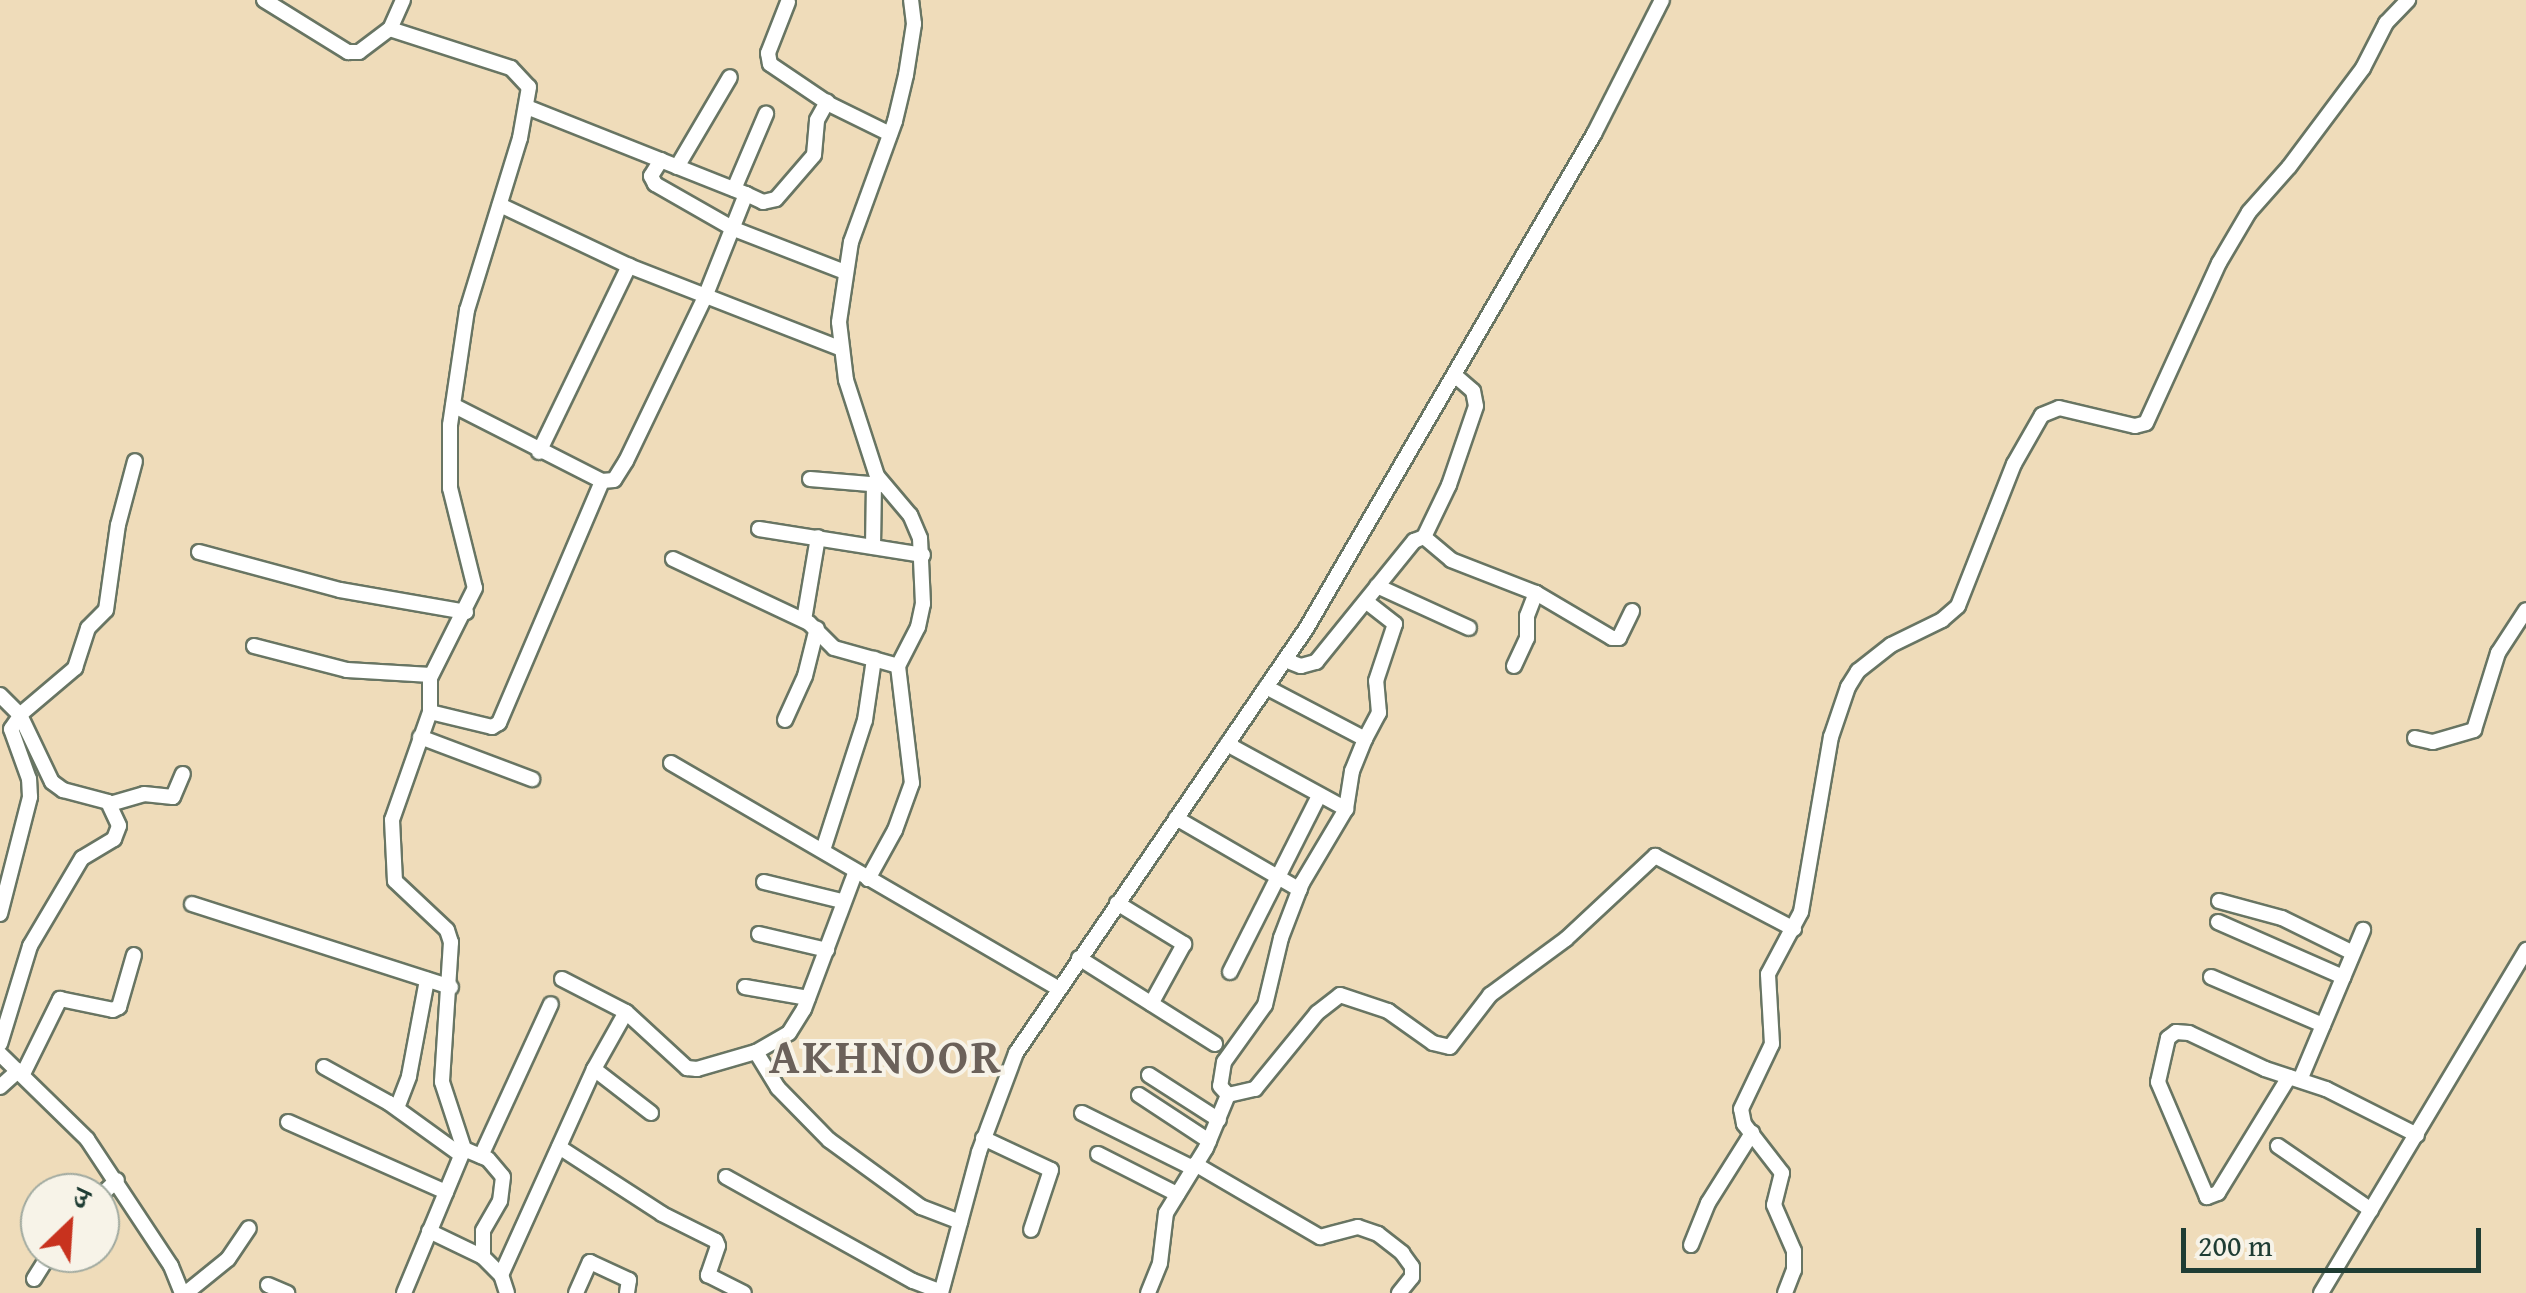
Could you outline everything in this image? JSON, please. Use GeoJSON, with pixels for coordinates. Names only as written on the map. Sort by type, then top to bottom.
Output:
{"type":"FeatureCollection","features":[{"type":"Feature","properties":{"kind":"street"},"geometry":{"type":"LineString","coordinates":[[264,0],[348,52],[360,52],[390,28],[403,0]]}},
{"type":"Feature","properties":{"kind":"street"},"geometry":{"type":"LineString","coordinates":[[873,546],[878,485],[840,348],[845,272],[858,220],[890,134],[914,24],[911,0]]}},
{"type":"Feature","properties":{"kind":"street"},"geometry":{"type":"LineString","coordinates":[[726,1178],[913,1281],[941,1292],[983,1138],[1016,1053],[1285,660],[1456,376],[1594,134],[1662,0]]}},
{"type":"Feature","properties":{"kind":"street"},"geometry":{"type":"LineString","coordinates":[[1785,1293],[1794,1270],[1794,1251],[1774,1205],[1782,1172],[1752,1133],[1741,1109],[1772,1044],[1768,974],[1794,929],[1823,804],[1831,737],[1848,687],[1858,671],[1891,645],[1942,620],[1958,606],[2014,464],[2042,415],[2059,408],[2135,426],[2146,423],[2219,263],[2250,212],[2363,68],[2386,23],[2408,0]]}},
{"type":"Feature","properties":{"kind":"street"},"geometry":{"type":"LineString","coordinates":[[788,2],[768,60],[826,102],[890,134]]}},
{"type":"Feature","properties":{"kind":"street"},"geometry":{"type":"LineString","coordinates":[[390,28],[511,68],[529,86],[527,107],[468,310],[452,406],[448,476],[476,582],[466,612],[431,675],[430,712],[396,802],[392,861],[401,889],[450,936],[442,1082],[462,1152],[404,1293]]}},
{"type":"Feature","properties":{"kind":"street"},"geometry":{"type":"LineString","coordinates":[[677,168],[730,77]]}},
{"type":"Feature","properties":{"kind":"street"},"geometry":{"type":"LineString","coordinates":[[527,107],[763,202],[776,200],[814,154],[818,120],[826,102]]}},
{"type":"Feature","properties":{"kind":"street"},"geometry":{"type":"LineString","coordinates":[[452,406],[602,482],[614,480],[705,297],[734,229],[740,192],[766,114]]}},
{"type":"Feature","properties":{"kind":"street"},"geometry":{"type":"LineString","coordinates":[[661,160],[651,176],[655,184],[734,229],[845,272]]}},
{"type":"Feature","properties":{"kind":"street"},"geometry":{"type":"LineString","coordinates":[[500,205],[629,266],[840,348]]}},
{"type":"Feature","properties":{"kind":"street"},"geometry":{"type":"LineString","coordinates":[[539,452],[629,266]]}},
{"type":"Feature","properties":{"kind":"street"},"geometry":{"type":"LineString","coordinates":[[1285,660],[1301,666],[1316,662],[1414,541],[1424,537],[1449,485],[1476,406],[1473,391],[1456,376]]}},
{"type":"Feature","properties":{"kind":"street"},"geometry":{"type":"LineString","coordinates":[[0,914],[30,796],[29,779],[10,735],[16,721],[74,668],[84,634],[106,610],[124,494],[135,461]]}},
{"type":"Feature","properties":{"kind":"street"},"geometry":{"type":"LineString","coordinates":[[562,979],[626,1012],[687,1068],[758,1057],[789,1032],[808,998],[842,901],[867,878],[900,819],[912,782],[898,666],[920,616],[923,555],[910,515],[878,485],[810,479]]}},
{"type":"Feature","properties":{"kind":"street"},"geometry":{"type":"LineString","coordinates":[[430,712],[492,727],[498,723],[602,482]]}},
{"type":"Feature","properties":{"kind":"street"},"geometry":{"type":"LineString","coordinates":[[759,529],[923,555]]}},
{"type":"Feature","properties":{"kind":"street"},"geometry":{"type":"LineString","coordinates":[[784,720],[804,676],[818,537]]}},
{"type":"Feature","properties":{"kind":"street"},"geometry":{"type":"LineString","coordinates":[[1424,537],[1451,560],[1536,593],[1616,638],[1632,611]]}},
{"type":"Feature","properties":{"kind":"street"},"geometry":{"type":"LineString","coordinates":[[200,552],[340,590],[466,612]]}},
{"type":"Feature","properties":{"kind":"street"},"geometry":{"type":"LineString","coordinates":[[673,559],[810,624],[834,648],[898,666]]}},
{"type":"Feature","properties":{"kind":"street"},"geometry":{"type":"LineString","coordinates":[[1376,586],[1470,628]]}},
{"type":"Feature","properties":{"kind":"street"},"geometry":{"type":"LineString","coordinates":[[1514,666],[1536,593]]}},
{"type":"Feature","properties":{"kind":"street"},"geometry":{"type":"LineString","coordinates":[[1228,1095],[1220,1086],[1224,1062],[1265,1005],[1282,938],[1300,890],[1346,810],[1352,771],[1379,713],[1376,681],[1395,624],[1366,601]]}},
{"type":"Feature","properties":{"kind":"street"},"geometry":{"type":"LineString","coordinates":[[2415,738],[2433,742],[2474,730],[2498,653],[2526,610]]}},
{"type":"Feature","properties":{"kind":"street"},"geometry":{"type":"LineString","coordinates":[[254,646],[346,670],[431,675]]}},
{"type":"Feature","properties":{"kind":"street"},"geometry":{"type":"LineString","coordinates":[[823,850],[864,720],[874,659]]}},
{"type":"Feature","properties":{"kind":"street"},"geometry":{"type":"LineString","coordinates":[[1266,688],[1365,739]]}},
{"type":"Feature","properties":{"kind":"street"},"geometry":{"type":"LineString","coordinates":[[0,695],[58,787],[110,804],[144,794],[173,797],[183,774]]}},
{"type":"Feature","properties":{"kind":"street"},"geometry":{"type":"LineString","coordinates":[[420,737],[532,779]]}},
{"type":"Feature","properties":{"kind":"street"},"geometry":{"type":"LineString","coordinates":[[1227,744],[1346,810]]}},
{"type":"Feature","properties":{"kind":"street"},"geometry":{"type":"LineString","coordinates":[[671,764],[1058,988]]}},
{"type":"Feature","properties":{"kind":"street"},"geometry":{"type":"LineString","coordinates":[[1230,972],[1318,796]]}},
{"type":"Feature","properties":{"kind":"street"},"geometry":{"type":"LineString","coordinates":[[0,1044],[20,968],[38,932],[82,858],[118,834],[117,814],[110,804]]}},
{"type":"Feature","properties":{"kind":"street"},"geometry":{"type":"LineString","coordinates":[[1176,818],[1300,890]]}},
{"type":"Feature","properties":{"kind":"street"},"geometry":{"type":"LineString","coordinates":[[1228,1095],[1255,1088],[1317,1013],[1340,995],[1388,1010],[1440,1046],[1450,1047],[1490,995],[1566,939],[1655,856],[1794,929]]}},
{"type":"Feature","properties":{"kind":"street"},"geometry":{"type":"LineString","coordinates":[[764,882],[842,901]]}},
{"type":"Feature","properties":{"kind":"street"},"geometry":{"type":"LineString","coordinates":[[2220,901],[2282,918],[2353,954]]}},
{"type":"Feature","properties":{"kind":"street"},"geometry":{"type":"LineString","coordinates":[[1117,903],[1184,944],[1152,1004]]}},
{"type":"Feature","properties":{"kind":"street"},"geometry":{"type":"LineString","coordinates":[[192,904],[450,987]]}},
{"type":"Feature","properties":{"kind":"street"},"geometry":{"type":"LineString","coordinates":[[2218,922],[2343,977]]}},
{"type":"Feature","properties":{"kind":"street"},"geometry":{"type":"LineString","coordinates":[[2363,930],[2323,1025],[2294,1079],[2214,1198],[2207,1197],[2160,1090],[2158,1077],[2168,1038],[2176,1032],[2189,1033],[2294,1079],[2351,1100],[2416,1134]]}},
{"type":"Feature","properties":{"kind":"street"},"geometry":{"type":"LineString","coordinates":[[759,934],[827,950]]}},
{"type":"Feature","properties":{"kind":"street"},"geometry":{"type":"LineString","coordinates":[[2321,1293],[2526,950]]}},
{"type":"Feature","properties":{"kind":"street"},"geometry":{"type":"LineString","coordinates":[[0,1087],[21,1072],[60,999],[114,1010],[119,1007],[134,956]]}},
{"type":"Feature","properties":{"kind":"street"},"geometry":{"type":"LineString","coordinates":[[1079,958],[1215,1044]]}},
{"type":"Feature","properties":{"kind":"street"},"geometry":{"type":"LineString","coordinates":[[2211,977],[2323,1025]]}},
{"type":"Feature","properties":{"kind":"street"},"geometry":{"type":"LineString","coordinates":[[397,1108],[409,1076],[427,980]]}},
{"type":"Feature","properties":{"kind":"street"},"geometry":{"type":"LineString","coordinates":[[745,986],[808,998]]}},
{"type":"Feature","properties":{"kind":"street"},"geometry":{"type":"LineString","coordinates":[[481,1156],[551,1004]]}},
{"type":"Feature","properties":{"kind":"street"},"geometry":{"type":"LineString","coordinates":[[501,1275],[594,1069],[626,1012]]}},
{"type":"Feature","properties":{"kind":"street"},"geometry":{"type":"LineString","coordinates":[[0,1054],[77,1125],[112,1173]]}},
{"type":"Feature","properties":{"kind":"street"},"geometry":{"type":"LineString","coordinates":[[758,1057],[790,1102],[829,1140],[921,1207],[960,1222]]}},
{"type":"Feature","properties":{"kind":"street"},"geometry":{"type":"LineString","coordinates":[[324,1068],[397,1108],[462,1152],[481,1156],[499,1170],[504,1185],[484,1231],[483,1257]]}},
{"type":"Feature","properties":{"kind":"street"},"geometry":{"type":"LineString","coordinates":[[594,1069],[651,1113]]}},
{"type":"Feature","properties":{"kind":"street"},"geometry":{"type":"LineString","coordinates":[[1149,1075],[1219,1120]]}},
{"type":"Feature","properties":{"kind":"street"},"geometry":{"type":"LineString","coordinates":[[1139,1095],[1210,1141]]}},
{"type":"Feature","properties":{"kind":"street"},"geometry":{"type":"LineString","coordinates":[[1148,1293],[1160,1264],[1166,1213],[1210,1141],[1228,1095]]}},
{"type":"Feature","properties":{"kind":"street"},"geometry":{"type":"LineString","coordinates":[[1082,1113],[1194,1166],[1320,1237],[1358,1227],[1378,1234],[1402,1252],[1412,1267],[1412,1277],[1400,1293]]}},
{"type":"Feature","properties":{"kind":"street"},"geometry":{"type":"LineString","coordinates":[[288,1122],[446,1192]]}},
{"type":"Feature","properties":{"kind":"street"},"geometry":{"type":"LineString","coordinates":[[1691,1245],[1708,1203],[1752,1133]]}},
{"type":"Feature","properties":{"kind":"street"},"geometry":{"type":"LineString","coordinates":[[983,1138],[1051,1170],[1031,1230]]}},
{"type":"Feature","properties":{"kind":"street"},"geometry":{"type":"LineString","coordinates":[[2278,1146],[2371,1210]]}},
{"type":"Feature","properties":{"kind":"street"},"geometry":{"type":"LineString","coordinates":[[559,1148],[662,1214],[716,1241],[708,1275],[744,1293]]}},
{"type":"Feature","properties":{"kind":"street"},"geometry":{"type":"LineString","coordinates":[[1098,1154],[1176,1194]]}},
{"type":"Feature","properties":{"kind":"street"},"geometry":{"type":"LineString","coordinates":[[120,1185],[184,1293],[228,1259],[249,1228]]}},
{"type":"Feature","properties":{"kind":"street"},"geometry":{"type":"LineString","coordinates":[[429,1231],[483,1257],[501,1275],[507,1293]]}},
{"type":"Feature","properties":{"kind":"street"},"geometry":{"type":"LineString","coordinates":[[576,1293],[590,1262],[630,1280],[628,1293]]}},
{"type":"Feature","properties":{"kind":"street"},"geometry":{"type":"LineString","coordinates":[[34,1279],[38,1273]]}},
{"type":"Feature","properties":{"kind":"street"},"geometry":{"type":"LineString","coordinates":[[268,1285],[287,1293]]}},
{"type":"Feature","properties":{"kind":"district","name":"AKHNOOR"},"geometry":{"type":"Point","coordinates":[886,1056]}}]}
